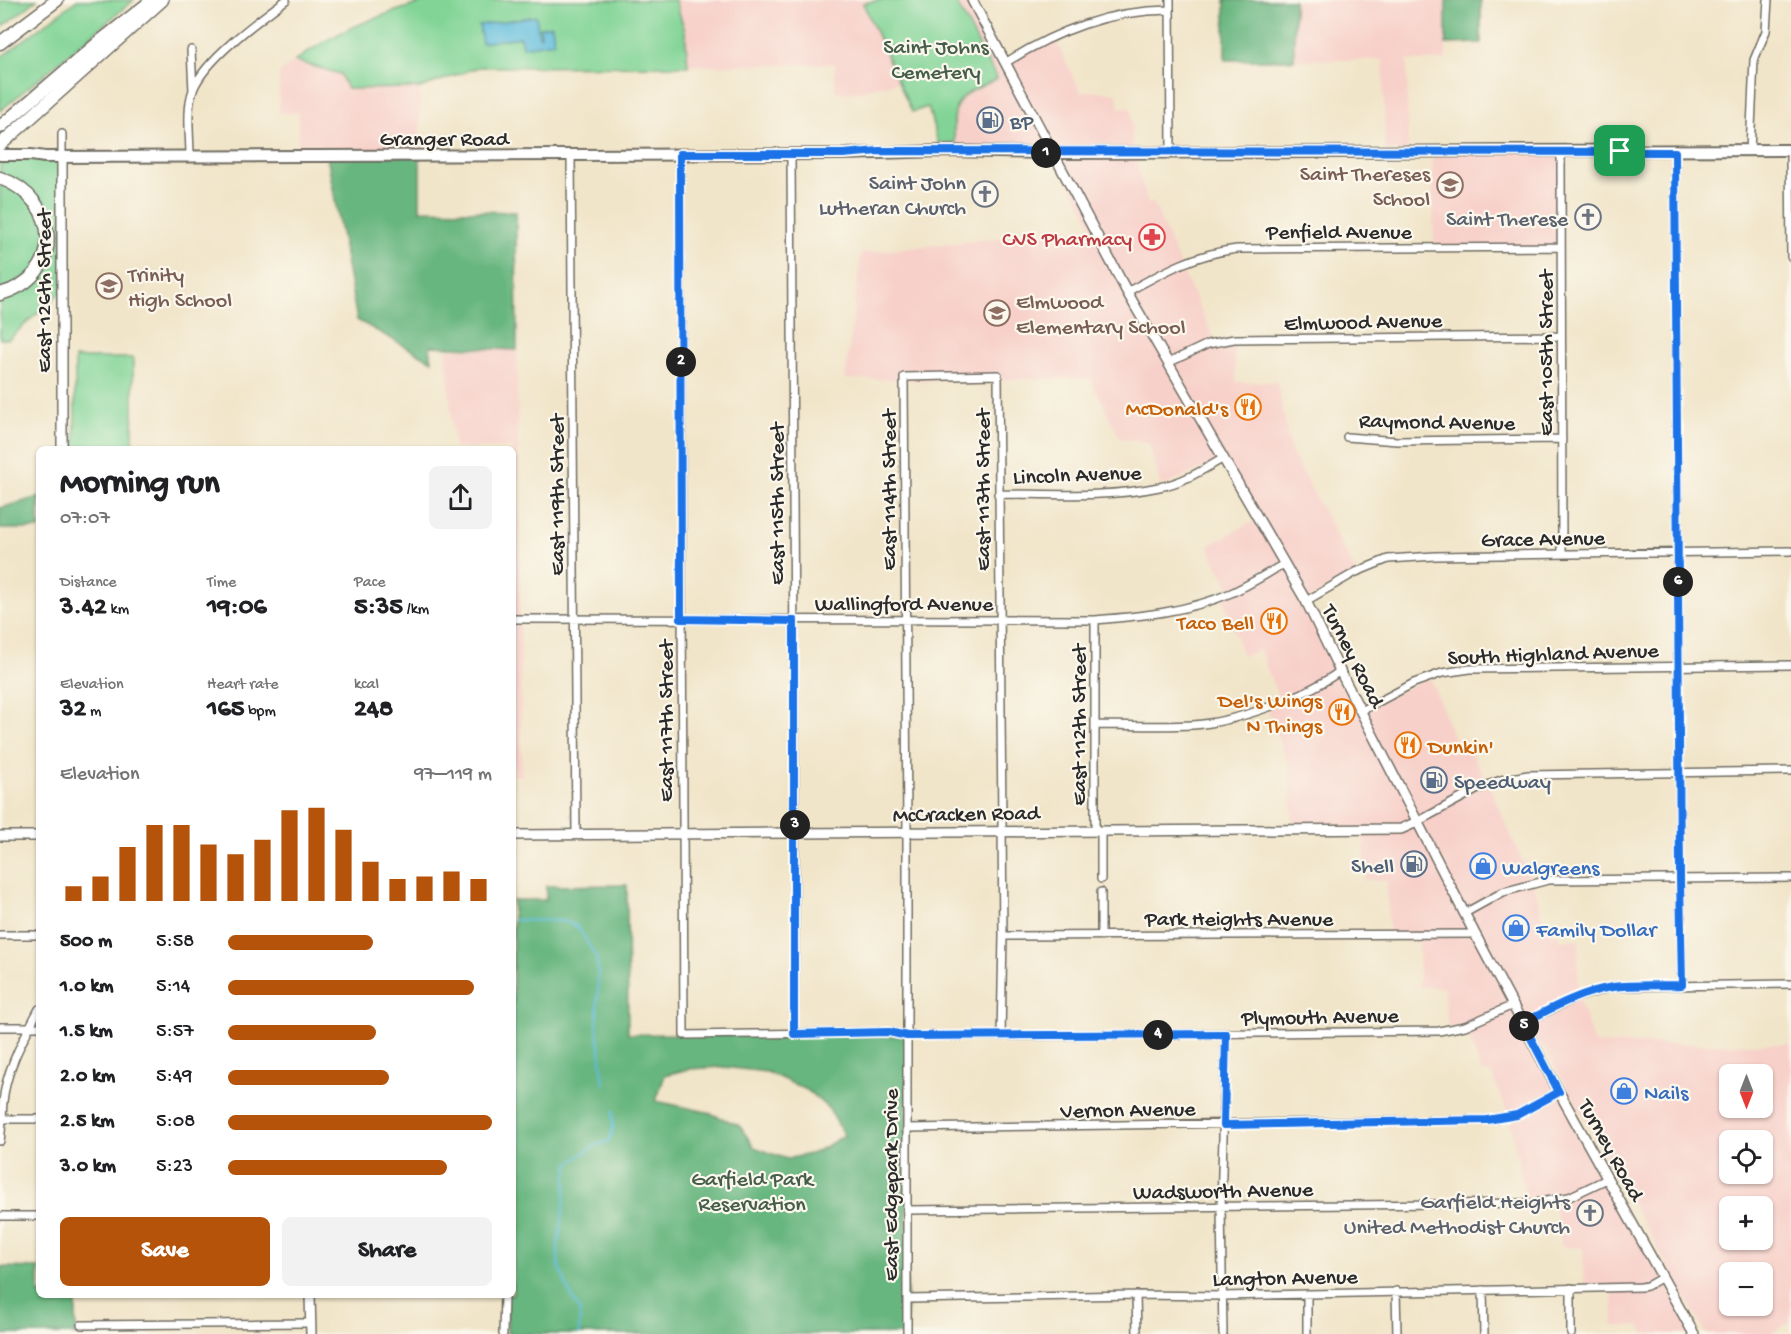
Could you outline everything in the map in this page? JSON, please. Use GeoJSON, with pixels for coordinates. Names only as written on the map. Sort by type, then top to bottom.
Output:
{"type":"FeatureCollection","features":[{"type":"Feature","properties":{"kind":"highway"},"geometry":{"type":"LineString","coordinates":[[0,43],[57,0]]}},
{"type":"Feature","properties":{"kind":"highway"},"geometry":{"type":"LineString","coordinates":[[0,127],[97,44],[153,0]]}},
{"type":"Feature","properties":{"kind":"highway"},"geometry":{"type":"LineString","coordinates":[[0,145],[162,0]]}},
{"type":"Feature","properties":{"kind":"highway"},"geometry":{"type":"LineString","coordinates":[[0,178],[31,197],[42,213],[47,234],[45,253],[36,272],[20,286],[0,294]]}},
{"type":"Feature","properties":{"kind":"main road","name":"Turney Road"},"geometry":{"type":"LineString","coordinates":[[972,0],[1128,292],[1170,362],[1222,459],[1306,601],[1475,934],[1559,1092],[1694,1334]]}},
{"type":"Feature","properties":{"kind":"main road","name":"Granger Road"},"geometry":{"type":"LineString","coordinates":[[0,155],[62,157],[843,154],[890,151],[1054,153],[1791,150]]}},
{"type":"Feature","properties":{"kind":"main road","name":"Granger Road"},"geometry":{"type":"LineString","coordinates":[[0,161],[30,161],[45,157]]}},
{"type":"Feature","properties":{"kind":"main road","name":"East 126th Street"},"geometry":{"type":"LineString","coordinates":[[62,157],[62,446]]}},
{"type":"Feature","properties":{"kind":"main road","name":"McCracken Road"},"geometry":{"type":"LineString","coordinates":[[516,835],[1401,829],[1417,822]]}},
{"type":"Feature","properties":{"kind":"main road"},"geometry":{"type":"LineString","coordinates":[[0,836],[36,836]]}},
{"type":"Feature","properties":{"kind":"main road"},"geometry":{"type":"LineString","coordinates":[[310,1298],[311,1334]]}},
{"type":"Feature","properties":{"kind":"street"},"geometry":{"type":"LineString","coordinates":[[193,91],[211,64],[286,0]]}},
{"type":"Feature","properties":{"kind":"street"},"geometry":{"type":"LineString","coordinates":[[1170,0],[1171,151]]}},
{"type":"Feature","properties":{"kind":"street"},"geometry":{"type":"LineString","coordinates":[[1750,151],[1754,60],[1766,31],[1768,0]]}},
{"type":"Feature","properties":{"kind":"street"},"geometry":{"type":"LineString","coordinates":[[1005,63],[1040,42],[1081,24],[1115,15],[1170,10]]}},
{"type":"Feature","properties":{"kind":"street"},"geometry":{"type":"LineString","coordinates":[[190,156],[190,116],[193,91],[191,50]]}},
{"type":"Feature","properties":{"kind":"street","name":"East 126th Street"},"geometry":{"type":"LineString","coordinates":[[62,134],[62,157]]}},
{"type":"Feature","properties":{"kind":"street"},"geometry":{"type":"LineString","coordinates":[[1791,150],[1791,257]]}},
{"type":"Feature","properties":{"kind":"street","name":"East 105th Street"},"geometry":{"type":"LineString","coordinates":[[1561,152],[1562,554]]}},
{"type":"Feature","properties":{"kind":"street"},"geometry":{"type":"LineString","coordinates":[[1675,152],[1682,985]]}},
{"type":"Feature","properties":{"kind":"street","name":"East 117th Street"},"geometry":{"type":"LineString","coordinates":[[680,154],[684,1035]]}},
{"type":"Feature","properties":{"kind":"street","name":"East 115th Street"},"geometry":{"type":"LineString","coordinates":[[791,154],[794,1034]]}},
{"type":"Feature","properties":{"kind":"street","name":"East 119th Street"},"geometry":{"type":"LineString","coordinates":[[571,155],[576,835]]}},
{"type":"Feature","properties":{"kind":"street","name":"Penfield Avenue"},"geometry":{"type":"LineString","coordinates":[[1128,292],[1180,263],[1212,252],[1237,249],[1561,247]]}},
{"type":"Feature","properties":{"kind":"street","name":"Elmwood Avenue"},"geometry":{"type":"LineString","coordinates":[[1170,362],[1208,344],[1234,339],[1561,336]]}},
{"type":"Feature","properties":{"kind":"street","name":"East 113th Street"},"geometry":{"type":"LineString","coordinates":[[904,377],[998,375],[1003,936],[1001,1036]]}},
{"type":"Feature","properties":{"kind":"street","name":"East 114th Street"},"geometry":{"type":"LineString","coordinates":[[904,377],[907,1036]]}},
{"type":"Feature","properties":{"kind":"street","name":"Raymond Avenue"},"geometry":{"type":"LineString","coordinates":[[1347,437],[1397,441],[1562,439]]}},
{"type":"Feature","properties":{"kind":"street","name":"Lincoln Avenue"},"geometry":{"type":"LineString","coordinates":[[998,494],[1119,494],[1151,489],[1193,476],[1222,459]]}},
{"type":"Feature","properties":{"kind":"street","name":"Grace Avenue"},"geometry":{"type":"LineString","coordinates":[[1306,601],[1356,572],[1388,559],[1435,556],[1791,551]]}},
{"type":"Feature","properties":{"kind":"street","name":"Wallingford Avenue"},"geometry":{"type":"LineString","coordinates":[[516,619],[1095,620],[1148,616],[1188,608],[1231,593],[1284,564]]}},
{"type":"Feature","properties":{"kind":"street","name":"East 112th Street"},"geometry":{"type":"LineString","coordinates":[[1095,620],[1095,725],[1101,879]]}},
{"type":"Feature","properties":{"kind":"street","name":"South Highland Avenue"},"geometry":{"type":"LineString","coordinates":[[1361,711],[1414,683],[1442,673],[1470,669],[1791,665]]}},
{"type":"Feature","properties":{"kind":"street"},"geometry":{"type":"LineString","coordinates":[[1095,725],[1194,725],[1242,716],[1298,694],[1340,671]]}},
{"type":"Feature","properties":{"kind":"street"},"geometry":{"type":"LineString","coordinates":[[1417,822],[1476,790],[1501,780],[1528,775],[1791,771]]}},
{"type":"Feature","properties":{"kind":"street"},"geometry":{"type":"LineString","coordinates":[[1465,913],[1503,892],[1548,880],[1791,878]]}},
{"type":"Feature","properties":{"kind":"street"},"geometry":{"type":"LineString","coordinates":[[1101,892],[1101,936]]}},
{"type":"Feature","properties":{"kind":"street","name":"Park Heights Avenue"},"geometry":{"type":"LineString","coordinates":[[1003,936],[1475,934]]}},
{"type":"Feature","properties":{"kind":"street"},"geometry":{"type":"LineString","coordinates":[[0,935],[36,935]]}},
{"type":"Feature","properties":{"kind":"street"},"geometry":{"type":"LineString","coordinates":[[1523,1023],[1563,1003],[1598,990],[1621,986],[1791,984]]}},
{"type":"Feature","properties":{"kind":"street","name":"Plymouth Avenue"},"geometry":{"type":"LineString","coordinates":[[684,1035],[889,1032],[907,1036],[1001,1036],[1439,1031],[1465,1026],[1513,1005]]}},
{"type":"Feature","properties":{"kind":"street"},"geometry":{"type":"LineString","coordinates":[[0,1140],[3,1102],[8,1078],[16,1053],[36,1015]]}},
{"type":"Feature","properties":{"kind":"street"},"geometry":{"type":"LineString","coordinates":[[0,1027],[36,1027]]}},
{"type":"Feature","properties":{"kind":"street"},"geometry":{"type":"LineString","coordinates":[[1223,1334],[1221,1207],[1226,1034]]}},
{"type":"Feature","properties":{"kind":"street","name":"East Edgepark Drive"},"geometry":{"type":"LineString","coordinates":[[907,1036],[907,1334]]}},
{"type":"Feature","properties":{"kind":"street","name":"Vernon Avenue"},"geometry":{"type":"LineString","coordinates":[[907,1128],[1487,1120],[1517,1115],[1559,1092]]}},
{"type":"Feature","properties":{"kind":"street"},"geometry":{"type":"LineString","coordinates":[[1,1119],[36,1119]]}},
{"type":"Feature","properties":{"kind":"street","name":"Wadsworth Avenue"},"geometry":{"type":"LineString","coordinates":[[907,1210],[1535,1203],[1569,1197],[1607,1179]]}},
{"type":"Feature","properties":{"kind":"street"},"geometry":{"type":"LineString","coordinates":[[0,1216],[36,1216]]}},
{"type":"Feature","properties":{"kind":"street","name":"Langton Avenue"},"geometry":{"type":"LineString","coordinates":[[907,1299],[1136,1295],[1222,1296],[1641,1287],[1661,1278]]}},
{"type":"Feature","properties":{"kind":"street"},"geometry":{"type":"LineString","coordinates":[[1571,1288],[1571,1334]]}},
{"type":"Feature","properties":{"kind":"street"},"geometry":{"type":"LineString","coordinates":[[1484,1290],[1484,1334]]}},
{"type":"Feature","properties":{"kind":"street"},"geometry":{"type":"LineString","coordinates":[[1396,1291],[1397,1334]]}},
{"type":"Feature","properties":{"kind":"street"},"geometry":{"type":"LineString","coordinates":[[1307,1294],[1307,1334]]}},
{"type":"Feature","properties":{"kind":"street"},"geometry":{"type":"LineString","coordinates":[[1136,1295],[1137,1334]]}},
{"type":"Feature","properties":{"kind":"street"},"geometry":{"type":"LineString","coordinates":[[503,1334],[504,1298]]}},
{"type":"Feature","properties":{"kind":"street"},"geometry":{"type":"LineString","coordinates":[[81,1325],[311,1323]]}},
{"type":"Feature","properties":{"kind":"shaded area"},"geometry":{"type":"Polygon","coordinates":[[[675,0],[972,0],[1005,63],[1053,35],[1081,93],[1087,91],[1117,93],[1118,108],[1131,108],[1133,152],[1148,204],[1153,202],[1216,342],[1234,339],[1236,382],[1277,382],[1291,451],[1356,572],[1306,601],[1361,711],[1430,677],[1455,741],[1464,737],[1495,799],[1537,894],[1542,918],[1547,919],[1552,935],[1558,934],[1560,940],[1579,940],[1578,996],[1594,1044],[1791,1044],[1791,1322],[1770,1334],[1706,1334],[1542,1044],[1534,1043],[1694,1334],[1644,1334],[1640,1326],[1613,1326],[1613,1288],[1584,1288],[1583,1248],[1562,1247],[1553,1200],[1527,1203],[1509,1116],[1491,1073],[1482,1073],[1465,1026],[1448,1029],[1443,987],[1419,987],[1419,935],[1388,934],[1387,881],[1365,880],[1364,829],[1293,830],[1290,769],[1267,707],[1280,702],[1260,650],[1243,656],[1222,596],[1231,592],[1208,546],[1257,519],[1223,459],[1161,487],[1149,444],[1120,438],[1090,378],[845,379],[861,253],[1093,228],[1054,152],[943,151],[938,143],[928,107],[912,112],[898,82],[850,93],[835,91],[835,64],[688,66],[685,31],[675,0]]]}},
{"type":"Feature","properties":{"kind":"shaded area"},"geometry":{"type":"Polygon","coordinates":[[[1294,0],[1446,0],[1446,60],[1407,61],[1408,151],[1385,151],[1383,60],[1294,60],[1294,0]]]}},
{"type":"Feature","properties":{"kind":"shaded area"},"geometry":{"type":"Polygon","coordinates":[[[295,61],[340,74],[347,89],[420,88],[420,156],[298,156],[298,113],[279,113],[279,73],[295,61]]]}},
{"type":"Feature","properties":{"kind":"shaded area"},"geometry":{"type":"Polygon","coordinates":[[[1432,151],[1561,152],[1561,247],[1434,248],[1432,151]]]}},
{"type":"Feature","properties":{"kind":"shaded area"},"geometry":{"type":"Polygon","coordinates":[[[449,349],[517,350],[522,776],[516,776],[516,446],[454,446],[446,352],[449,349]]]}},
{"type":"Feature","properties":{"kind":"green space"},"geometry":{"type":"Polygon","coordinates":[[[37,0],[0,28],[0,2],[37,0]]]}},
{"type":"Feature","properties":{"kind":"green space"},"geometry":{"type":"Polygon","coordinates":[[[77,0],[134,0],[0,111],[0,58],[77,0]]]}},
{"type":"Feature","properties":{"kind":"green space"},"geometry":{"type":"Polygon","coordinates":[[[431,0],[675,0],[685,31],[688,66],[479,67],[420,88],[347,89],[340,74],[295,61],[343,32],[377,17],[431,0]]]}},
{"type":"Feature","properties":{"kind":"green space","name":"Saint Johns Cemetery"},"geometry":{"type":"Polygon","coordinates":[[[880,0],[955,0],[997,79],[973,90],[960,101],[954,117],[955,143],[938,143],[928,107],[912,112],[863,3],[880,0]]]}},
{"type":"Feature","properties":{"kind":"green space"},"geometry":{"type":"Polygon","coordinates":[[[1225,0],[1294,0],[1294,60],[1225,60],[1225,0]]]}},
{"type":"Feature","properties":{"kind":"green space"},"geometry":{"type":"Polygon","coordinates":[[[1446,0],[1481,0],[1481,43],[1446,44],[1446,0]]]}},
{"type":"Feature","properties":{"kind":"green space"},"geometry":{"type":"Polygon","coordinates":[[[0,155],[62,157],[62,291],[9,339],[0,339],[0,155]]]}},
{"type":"Feature","properties":{"kind":"green space"},"geometry":{"type":"Polygon","coordinates":[[[327,156],[420,156],[420,210],[516,212],[517,350],[430,346],[432,361],[357,320],[327,156]]]}},
{"type":"Feature","properties":{"kind":"green space"},"geometry":{"type":"Polygon","coordinates":[[[75,358],[133,358],[133,446],[75,446],[75,358]]]}},
{"type":"Feature","properties":{"kind":"green space"},"geometry":{"type":"Polygon","coordinates":[[[36,498],[36,529],[0,529],[0,508],[36,498]]]}},
{"type":"Feature","properties":{"kind":"green space","name":"Garfield Park Reservation"},"geometry":{"type":"Polygon","coordinates":[[[627,885],[628,1034],[907,1036],[907,1334],[507,1334],[507,1298],[516,1298],[516,900],[546,900],[546,886],[627,885]],[[723,1067],[689,1069],[665,1075],[656,1101],[707,1112],[739,1125],[754,1147],[787,1159],[814,1153],[844,1136],[830,1110],[807,1090],[767,1072],[723,1067]]]}},
{"type":"Feature","properties":{"kind":"green space"},"geometry":{"type":"Polygon","coordinates":[[[0,1267],[36,1268],[36,1298],[76,1298],[76,1334],[0,1334],[0,1267]]]}},
{"type":"Feature","properties":{"kind":"water"},"geometry":{"type":"Polygon","coordinates":[[[536,16],[539,36],[541,36],[540,27],[552,25],[554,42],[522,47],[520,37],[482,43],[479,25],[536,16]]]}},
{"type":"Feature","properties":{"kind":"waterway"},"geometry":{"type":"LineString","coordinates":[[516,920],[564,921],[578,927],[596,957],[597,1025],[604,1085]]}},
{"type":"Feature","properties":{"kind":"waterway"},"geometry":{"type":"LineString","coordinates":[[579,1334],[580,1311],[569,1292],[558,1263],[558,1245],[568,1164],[596,1145],[609,1141],[613,1129],[613,1111]]}},
{"type":"Feature","properties":{"kind":"place","name":"BP"},"geometry":{"type":"Point","coordinates":[990,120]}},
{"type":"Feature","properties":{"kind":"place","name":"Saint Thereses School"},"geometry":{"type":"Point","coordinates":[1450,185]}},
{"type":"Feature","properties":{"kind":"place","name":"Saint John Lutheran Church"},"geometry":{"type":"Point","coordinates":[985,194]}},
{"type":"Feature","properties":{"kind":"place","name":"Saint Therese"},"geometry":{"type":"Point","coordinates":[1588,217]}},
{"type":"Feature","properties":{"kind":"place","name":"CVS Pharmacy"},"geometry":{"type":"Point","coordinates":[1152,237]}},
{"type":"Feature","properties":{"kind":"place","name":"Trinity High School"},"geometry":{"type":"Point","coordinates":[109,286]}},
{"type":"Feature","properties":{"kind":"place","name":"Elmwood Elementary School"},"geometry":{"type":"Point","coordinates":[997,313]}},
{"type":"Feature","properties":{"kind":"place","name":"McDonald's"},"geometry":{"type":"Point","coordinates":[1248,407]}},
{"type":"Feature","properties":{"kind":"place","name":"Taco Bell"},"geometry":{"type":"Point","coordinates":[1274,621]}},
{"type":"Feature","properties":{"kind":"place","name":"Del's Wings N Things"},"geometry":{"type":"Point","coordinates":[1342,712]}},
{"type":"Feature","properties":{"kind":"place","name":"Dunkin'"},"geometry":{"type":"Point","coordinates":[1408,745]}},
{"type":"Feature","properties":{"kind":"place","name":"Speedway"},"geometry":{"type":"Point","coordinates":[1434,780]}},
{"type":"Feature","properties":{"kind":"place","name":"Shell"},"geometry":{"type":"Point","coordinates":[1414,864]}},
{"type":"Feature","properties":{"kind":"place","name":"Walgreens"},"geometry":{"type":"Point","coordinates":[1483,866]}},
{"type":"Feature","properties":{"kind":"place","name":"Family Dollar"},"geometry":{"type":"Point","coordinates":[1516,928]}},
{"type":"Feature","properties":{"kind":"place","name":"Nails"},"geometry":{"type":"Point","coordinates":[1624,1091]}},
{"type":"Feature","properties":{"kind":"place","name":"Garfield Heights United Methodist Church"},"geometry":{"type":"Point","coordinates":[1590,1213]}},
{"type":"Feature","properties":{"kind":"route"},"geometry":{"type":"LineString","coordinates":[[879,151],[1036,153],[1620,151],[1675,152],[1682,985],[1621,986],[1592,992],[1563,1003],[1523,1023],[1559,1092],[1517,1115],[1487,1120],[1224,1125],[1226,1034],[907,1036],[889,1032],[794,1034],[794,621],[681,619],[680,154],[843,154],[879,151]]}}]}
